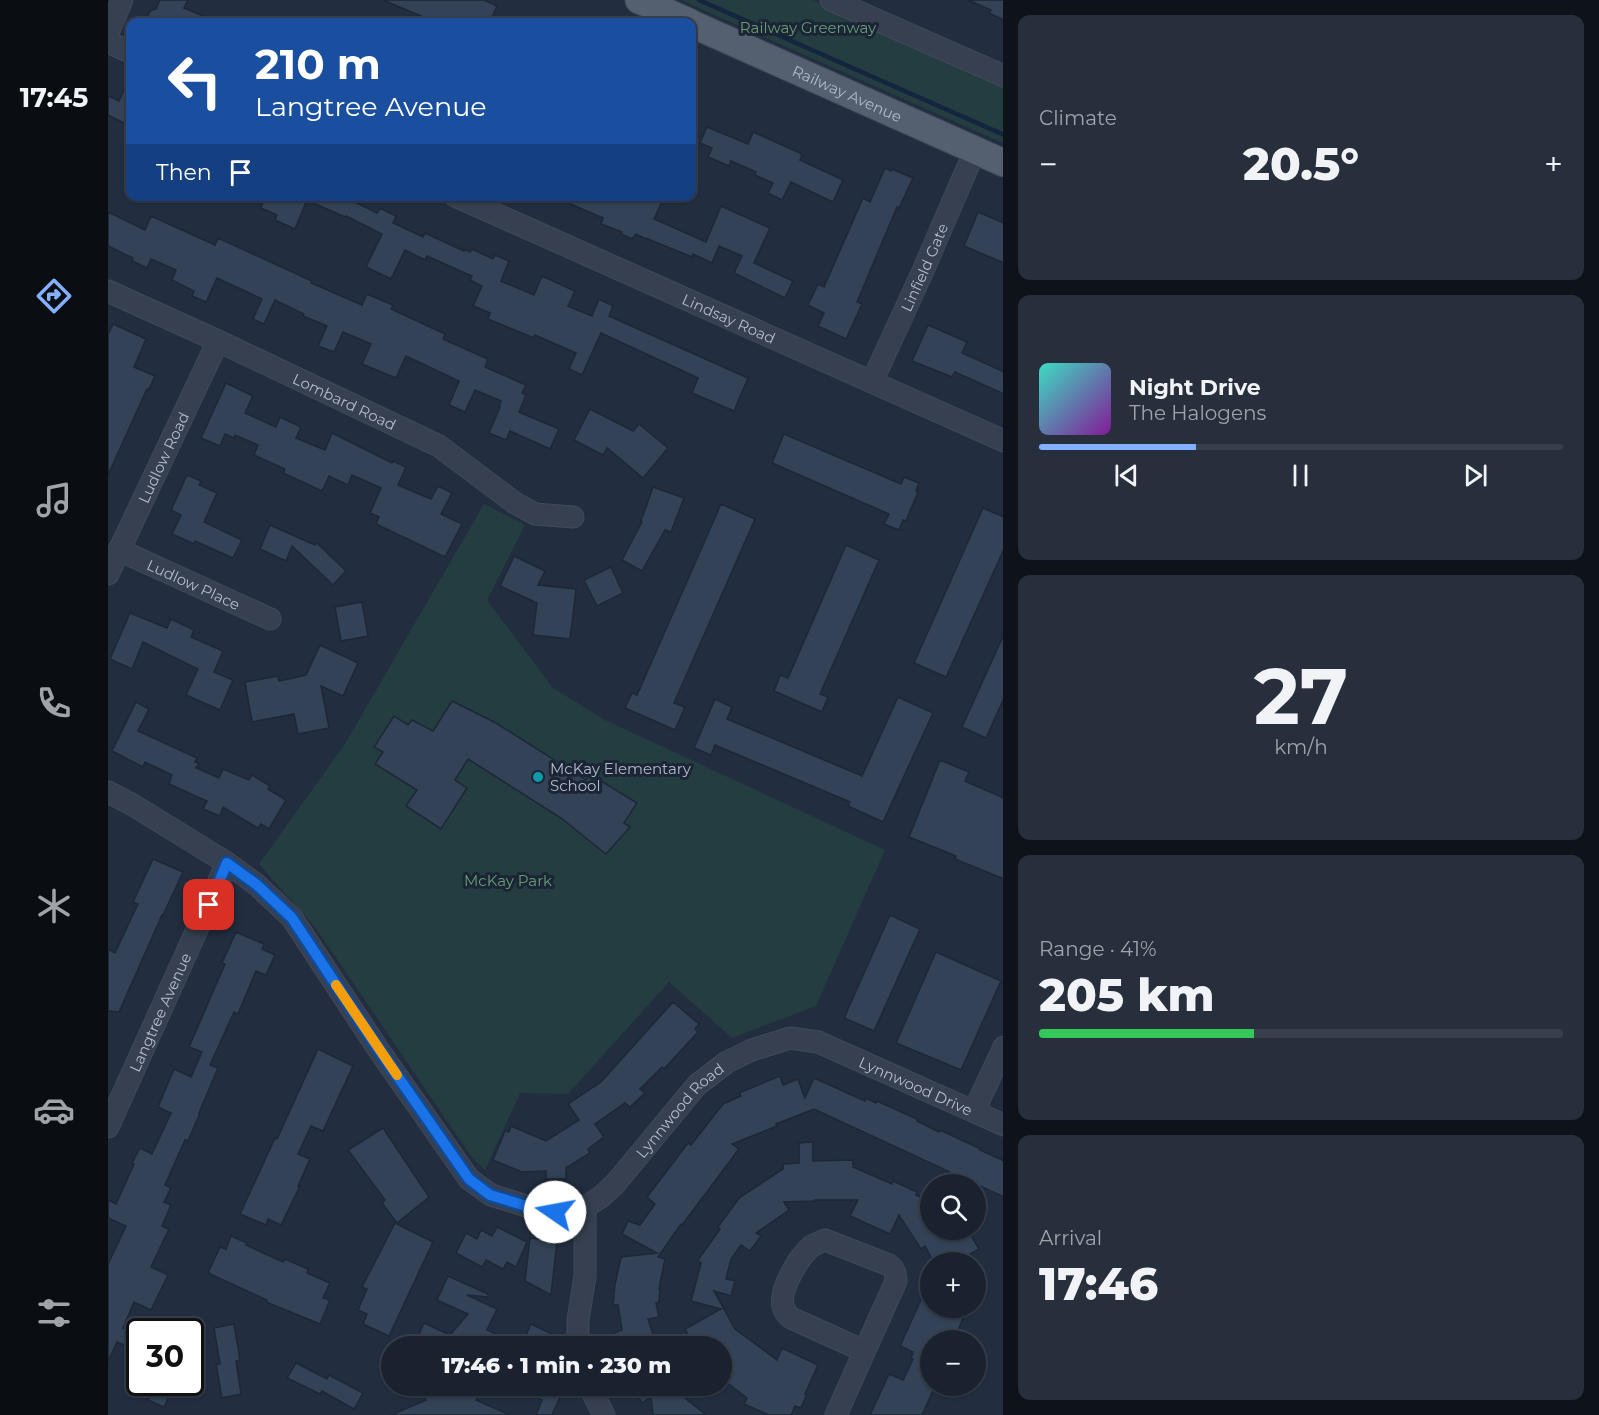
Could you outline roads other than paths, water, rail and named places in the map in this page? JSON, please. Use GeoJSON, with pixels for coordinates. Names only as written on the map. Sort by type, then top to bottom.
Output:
{"type":"FeatureCollection","features":[{"type":"Feature","properties":{"kind":"main road","name":"Railway Avenue"},"geometry":{"type":"LineString","coordinates":[[639,0],[679,18]]}},
{"type":"Feature","properties":{"kind":"main road","name":"Railway Avenue"},"geometry":{"type":"LineString","coordinates":[[696,26],[1003,163]]}},
{"type":"Feature","properties":{"kind":"street"},"geometry":{"type":"LineString","coordinates":[[108,33],[122,0]]}},
{"type":"Feature","properties":{"kind":"street"},"geometry":{"type":"LineString","coordinates":[[831,0],[1003,76]]}},
{"type":"Feature","properties":{"kind":"street"},"geometry":{"type":"LineString","coordinates":[[108,42],[126,50]]}},
{"type":"Feature","properties":{"kind":"street","name":"Linfield Gate"},"geometry":{"type":"LineString","coordinates":[[872,382],[975,150]]}},
{"type":"Feature","properties":{"kind":"street","name":"Lindsay Road"},"geometry":{"type":"LineString","coordinates":[[466,201],[1003,441]]}},
{"type":"Feature","properties":{"kind":"street","name":"Lombard Road"},"geometry":{"type":"LineString","coordinates":[[108,291],[439,446],[515,503],[534,514],[573,517]]}},
{"type":"Feature","properties":{"kind":"street","name":"Ludlow Road"},"geometry":{"type":"LineString","coordinates":[[108,574],[218,341]]}},
{"type":"Feature","properties":{"kind":"street","name":"Ludlow Place"},"geometry":{"type":"LineString","coordinates":[[119,550],[270,618]]}},
{"type":"Feature","properties":{"kind":"street"},"geometry":{"type":"LineString","coordinates":[[108,792],[227,863],[257,885],[292,918],[469,1179],[490,1195],[523,1205],[555,1212],[585,1208],[585,1276],[578,1320],[578,1336]]}},
{"type":"Feature","properties":{"kind":"street","name":"Langtree Avenue"},"geometry":{"type":"LineString","coordinates":[[108,1127],[227,863]]}},
{"type":"Feature","properties":{"kind":"street","name":"Lynnwood Road"},"geometry":{"type":"LineString","coordinates":[[585,1208],[615,1184],[697,1085],[727,1062],[752,1050],[790,1038]]}},
{"type":"Feature","properties":{"kind":"street","name":"Lynnwood Drive"},"geometry":{"type":"LineString","coordinates":[[790,1038],[818,1042],[974,1111],[1003,1049]]}},
{"type":"Feature","properties":{"kind":"street"},"geometry":{"type":"LineString","coordinates":[[974,1111],[1003,1125]]}},
{"type":"Feature","properties":{"kind":"street"},"geometry":{"type":"LineString","coordinates":[[836,1415],[896,1281],[895,1272],[889,1265],[825,1240],[813,1245],[804,1253],[794,1268],[784,1291],[783,1307],[791,1318],[864,1351]]}},
{"type":"Feature","properties":{"kind":"street"},"geometry":{"type":"LineString","coordinates":[[594,1396],[604,1415]]}},
{"type":"Feature","properties":{"kind":"waterway"},"geometry":{"type":"LineString","coordinates":[[699,0],[1003,135]]}},
{"type":"Feature","properties":{"kind":"place","name":"McKay Elementary School"},"geometry":{"type":"Point","coordinates":[538,777]}},
{"type":"Feature","properties":{"kind":"park label","name":"Railway Greenway"},"geometry":{"type":"Point","coordinates":[808,27]}},
{"type":"Feature","properties":{"kind":"park label","name":"McKay Park"},"geometry":{"type":"Point","coordinates":[508,880]}}]}
